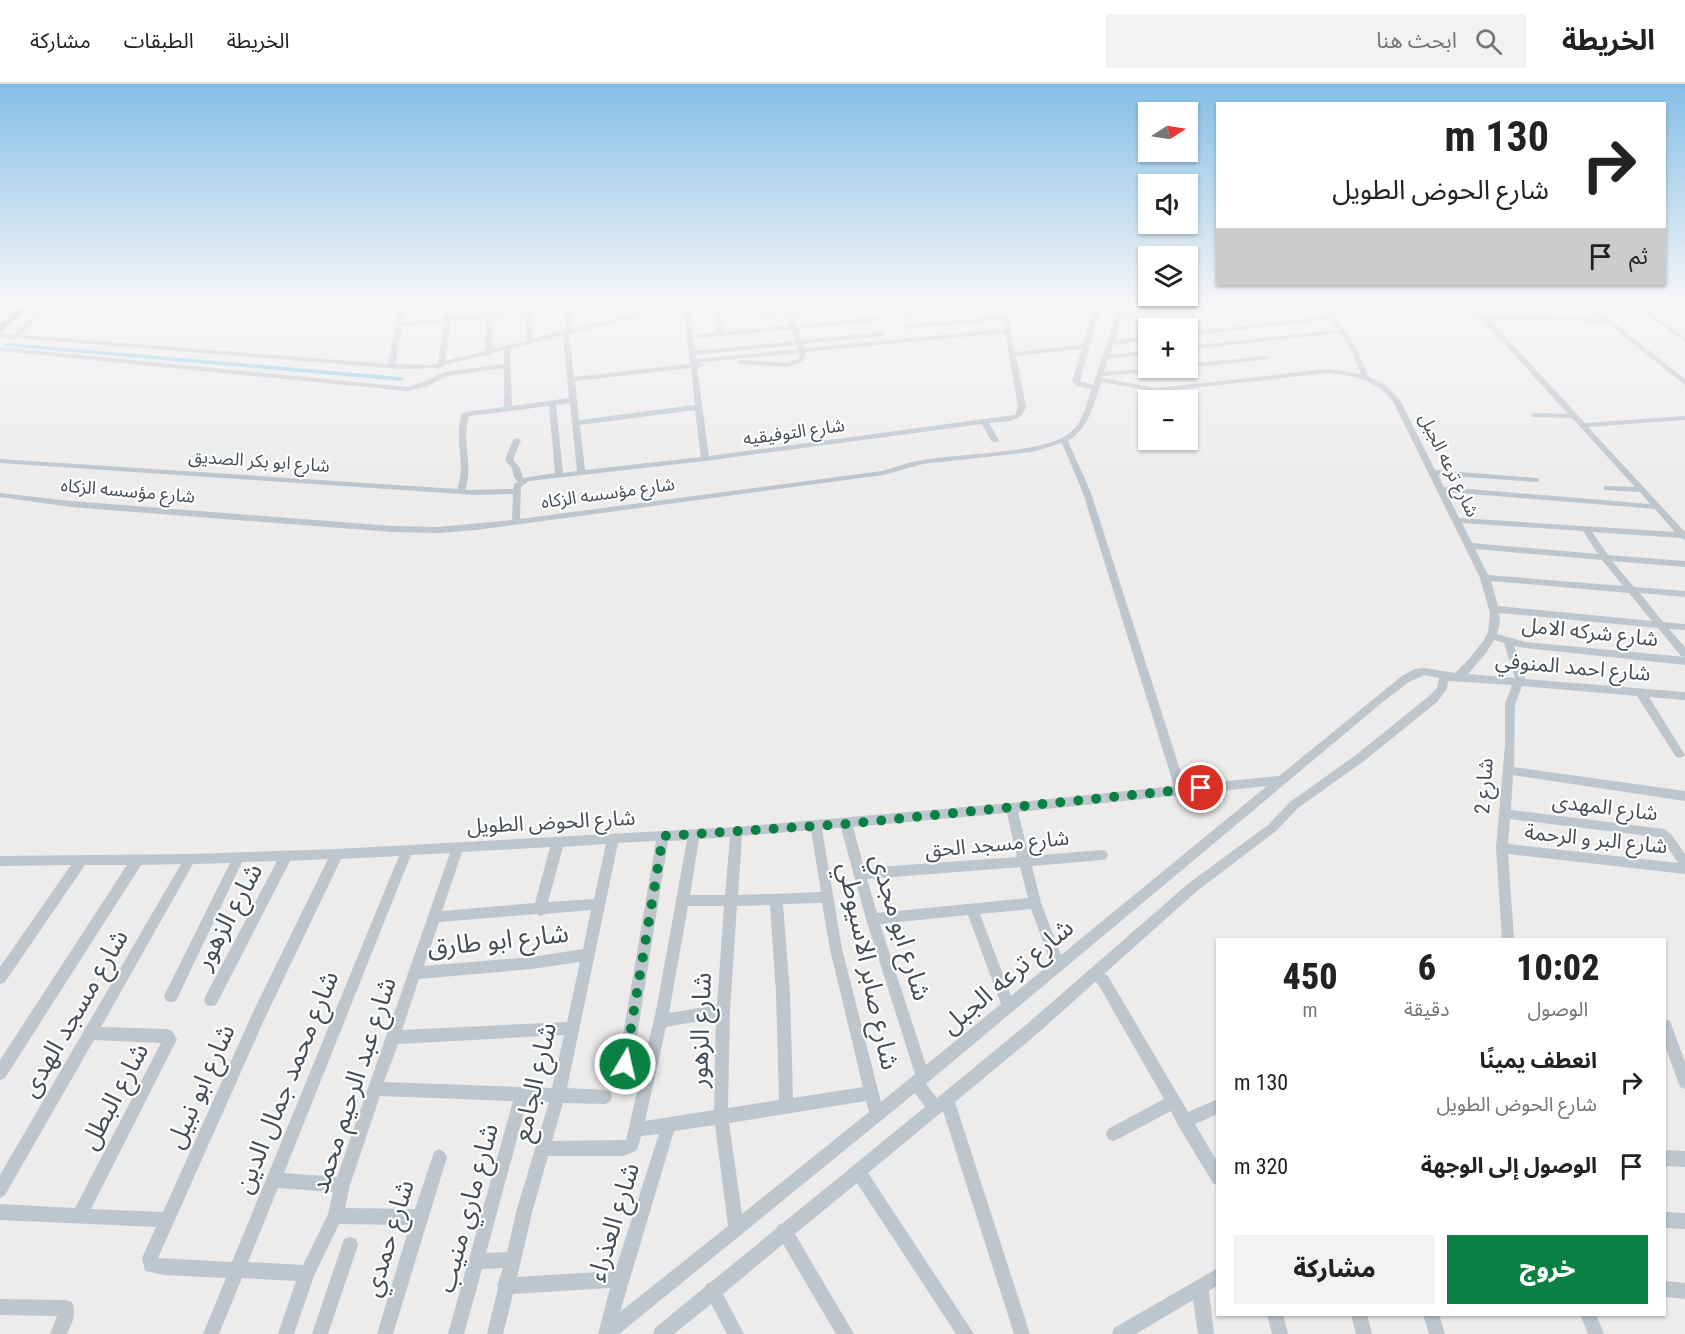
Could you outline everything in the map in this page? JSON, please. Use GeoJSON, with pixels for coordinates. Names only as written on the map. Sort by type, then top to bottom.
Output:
{"type":"FeatureCollection","features":[{"type":"Feature","properties":{"kind":"street"},"geometry":{"type":"LineString","coordinates":[[115,360],[407,389],[423,385],[445,374],[508,365]]}},
{"type":"Feature","properties":{"kind":"street"},"geometry":{"type":"LineString","coordinates":[[320,360],[417,368],[441,366],[463,360]]}},
{"type":"Feature","properties":{"kind":"street"},"geometry":{"type":"LineString","coordinates":[[391,366],[392,360]]}},
{"type":"Feature","properties":{"kind":"street"},"geometry":{"type":"LineString","coordinates":[[441,366],[442,360]]}},
{"type":"Feature","properties":{"kind":"street"},"geometry":{"type":"LineString","coordinates":[[508,360],[508,408]]}},
{"type":"Feature","properties":{"kind":"street"},"geometry":{"type":"LineString","coordinates":[[570,360],[581,474]]}},
{"type":"Feature","properties":{"kind":"street"},"geometry":{"type":"LineString","coordinates":[[572,379],[691,360]]}},
{"type":"Feature","properties":{"kind":"street"},"geometry":{"type":"LineString","coordinates":[[693,360],[705,459]]}},
{"type":"Feature","properties":{"kind":"street"},"geometry":{"type":"LineString","coordinates":[[701,360],[789,365],[800,360]]}},
{"type":"Feature","properties":{"kind":"street","name":"شارع التوفيقيه"},"geometry":{"type":"LineString","coordinates":[[522,481],[1016,417],[1022,410],[1013,360]]}},
{"type":"Feature","properties":{"kind":"street"},"geometry":{"type":"LineString","coordinates":[[1082,360],[1076,381],[1079,384],[1138,375]]}},
{"type":"Feature","properties":{"kind":"street","name":"شارع مؤسسه الزكاه"},"geometry":{"type":"LineString","coordinates":[[0,495],[70,504],[438,530],[875,475],[923,462],[1032,450],[1064,440],[1082,424],[1106,360]]}},
{"type":"Feature","properties":{"kind":"street"},"geometry":{"type":"LineString","coordinates":[[1198,365],[1243,360]]}},
{"type":"Feature","properties":{"kind":"street"},"geometry":{"type":"LineString","coordinates":[[1359,360],[1366,378]]}},
{"type":"Feature","properties":{"kind":"street"},"geometry":{"type":"LineString","coordinates":[[1524,360],[1683,534]]}},
{"type":"Feature","properties":{"kind":"street"},"geometry":{"type":"LineString","coordinates":[[1657,360],[1685,383]]}},
{"type":"Feature","properties":{"kind":"street","name":"شارع ترعه الجبل"},"geometry":{"type":"LineString","coordinates":[[606,1334],[920,1082],[1008,1006],[1413,675],[1424,671],[1450,676],[1461,675],[1486,648],[1496,621],[1496,609],[1485,578],[1391,392],[1366,378],[1327,371],[1157,390],[1098,382]]}},
{"type":"Feature","properties":{"kind":"street"},"geometry":{"type":"LineString","coordinates":[[460,492],[465,478],[464,417],[471,413],[574,400]]}},
{"type":"Feature","properties":{"kind":"street"},"geometry":{"type":"LineString","coordinates":[[552,402],[559,476]]}},
{"type":"Feature","properties":{"kind":"street"},"geometry":{"type":"LineString","coordinates":[[576,423],[699,407]]}},
{"type":"Feature","properties":{"kind":"street"},"geometry":{"type":"LineString","coordinates":[[1535,415],[1575,416]]}},
{"type":"Feature","properties":{"kind":"street"},"geometry":{"type":"LineString","coordinates":[[1583,425],[1685,418]]}},
{"type":"Feature","properties":{"kind":"street"},"geometry":{"type":"LineString","coordinates":[[985,422],[995,440]]}},
{"type":"Feature","properties":{"kind":"street"},"geometry":{"type":"LineString","coordinates":[[516,519],[517,486],[522,481],[509,460],[517,440]]}},
{"type":"Feature","properties":{"kind":"street"},"geometry":{"type":"LineString","coordinates":[[1064,440],[1087,493],[1181,790]]}},
{"type":"Feature","properties":{"kind":"street","name":"شارع ابو بكر الصديق"},"geometry":{"type":"LineString","coordinates":[[0,461],[517,496]]}},
{"type":"Feature","properties":{"kind":"street"},"geometry":{"type":"LineString","coordinates":[[1431,472],[1536,480]]}},
{"type":"Feature","properties":{"kind":"street"},"geometry":{"type":"LineString","coordinates":[[1607,488],[1642,490]]}},
{"type":"Feature","properties":{"kind":"street"},"geometry":{"type":"LineString","coordinates":[[1440,489],[1658,507]]}},
{"type":"Feature","properties":{"kind":"street"},"geometry":{"type":"LineString","coordinates":[[1455,520],[1683,534]]}},
{"type":"Feature","properties":{"kind":"street"},"geometry":{"type":"LineString","coordinates":[[1586,529],[1606,559],[1685,654]]}},
{"type":"Feature","properties":{"kind":"street"},"geometry":{"type":"LineString","coordinates":[[1469,546],[1685,564]]}},
{"type":"Feature","properties":{"kind":"street"},"geometry":{"type":"LineString","coordinates":[[1485,578],[1685,594]]}},
{"type":"Feature","properties":{"kind":"street"},"geometry":{"type":"LineString","coordinates":[[1496,609],[1685,627]]}},
{"type":"Feature","properties":{"kind":"street","name":"شارع شركه الامل"},"geometry":{"type":"LineString","coordinates":[[1492,636],[1508,641],[1555,648],[1685,661]]}},
{"type":"Feature","properties":{"kind":"street"},"geometry":{"type":"LineString","coordinates":[[1508,641],[1520,673],[1520,682]]}},
{"type":"Feature","properties":{"kind":"street","name":"شارع ترعه الجبل"},"geometry":{"type":"LineString","coordinates":[[661,1334],[1095,975],[1111,957],[1193,887],[1272,828],[1294,805],[1360,758],[1433,699],[1450,676]]}},
{"type":"Feature","properties":{"kind":"street","name":"شارع احمد المنوفي"},"geometry":{"type":"LineString","coordinates":[[1450,676],[1685,696]]}},
{"type":"Feature","properties":{"kind":"street","name":"شارع 2"},"geometry":{"type":"LineString","coordinates":[[1508,938],[1502,848],[1510,745],[1510,704],[1520,682]]}},
{"type":"Feature","properties":{"kind":"street"},"geometry":{"type":"LineString","coordinates":[[1641,693],[1680,754]]}},
{"type":"Feature","properties":{"kind":"street"},"geometry":{"type":"LineString","coordinates":[[1507,770],[1685,796]]}},
{"type":"Feature","properties":{"kind":"street","name":"شارع الحوض الطويل"},"geometry":{"type":"LineString","coordinates":[[0,861],[190,859],[337,854],[736,832],[846,824],[1282,780]]}},
{"type":"Feature","properties":{"kind":"street"},"geometry":{"type":"LineString","coordinates":[[1011,808],[1035,903],[1058,965]]}},
{"type":"Feature","properties":{"kind":"street","name":"شارع المهدى"},"geometry":{"type":"LineString","coordinates":[[1504,814],[1660,832],[1667,837],[1685,864]]}},
{"type":"Feature","properties":{"kind":"street","name":"شارع ابو مجدي"},"geometry":{"type":"LineString","coordinates":[[846,824],[920,1082],[939,1104],[1022,1334]]}},
{"type":"Feature","properties":{"kind":"street","name":"شارع صابر الاسيوطي"},"geometry":{"type":"LineString","coordinates":[[816,826],[836,949],[877,1115]]}},
{"type":"Feature","properties":{"kind":"street","name":"شارع الزهور"},"geometry":{"type":"LineString","coordinates":[[736,832],[723,1010],[721,1116],[736,1229]]}},
{"type":"Feature","properties":{"kind":"street"},"geometry":{"type":"LineString","coordinates":[[544,1148],[627,1149],[632,1145],[660,1021],[694,834]]}},
{"type":"Feature","properties":{"kind":"street"},"geometry":{"type":"LineString","coordinates":[[650,1068],[627,1068],[625,1064],[663,836]]}},
{"type":"Feature","properties":{"kind":"street","name":"شارع الجامع"},"geometry":{"type":"LineString","coordinates":[[495,1334],[512,1260],[558,1095],[586,955],[613,838]]}},
{"type":"Feature","properties":{"kind":"street"},"geometry":{"type":"LineString","coordinates":[[540,910],[558,841]]}},
{"type":"Feature","properties":{"kind":"street","name":"شارع عبد الرحيم محمد"},"geometry":{"type":"LineString","coordinates":[[286,1334],[307,1273],[335,1216],[342,1185],[458,847]]}},
{"type":"Feature","properties":{"kind":"street","name":"شارع البر و الرحمة"},"geometry":{"type":"LineString","coordinates":[[1502,848],[1685,868]]}},
{"type":"Feature","properties":{"kind":"street","name":"شارع محمد جمال الدين"},"geometry":{"type":"LineString","coordinates":[[211,1334],[407,850]]}},
{"type":"Feature","properties":{"kind":"street","name":"شارع ابو نبيل"},"geometry":{"type":"LineString","coordinates":[[236,1270],[164,1268],[151,1265],[150,1258],[259,1015],[337,854]]}},
{"type":"Feature","properties":{"kind":"street","name":"شارع مسجد الحق"},"geometry":{"type":"LineString","coordinates":[[860,874],[1102,855]]}},
{"type":"Feature","properties":{"kind":"street","name":"شارع الزهور"},"geometry":{"type":"LineString","coordinates":[[211,1000],[286,856]]}},
{"type":"Feature","properties":{"kind":"street"},"geometry":{"type":"LineString","coordinates":[[171,996],[239,857]]}},
{"type":"Feature","properties":{"kind":"street","name":"شارع مسجد الهدى"},"geometry":{"type":"LineString","coordinates":[[0,1190],[190,859]]}},
{"type":"Feature","properties":{"kind":"street"},"geometry":{"type":"LineString","coordinates":[[0,1073],[137,860]]}},
{"type":"Feature","properties":{"kind":"street"},"geometry":{"type":"LineString","coordinates":[[3,970],[81,861]]}},
{"type":"Feature","properties":{"kind":"street"},"geometry":{"type":"LineString","coordinates":[[682,900],[732,901],[827,897]]}},
{"type":"Feature","properties":{"kind":"street"},"geometry":{"type":"LineString","coordinates":[[776,900],[783,993],[786,1106]]}},
{"type":"Feature","properties":{"kind":"street"},"geometry":{"type":"LineString","coordinates":[[872,919],[1035,903]]}},
{"type":"Feature","properties":{"kind":"street"},"geometry":{"type":"LineString","coordinates":[[434,917],[597,904]]}},
{"type":"Feature","properties":{"kind":"street"},"geometry":{"type":"LineString","coordinates":[[972,908],[1008,1006]]}},
{"type":"Feature","properties":{"kind":"street","name":"شارع ابو طارق"},"geometry":{"type":"LineString","coordinates":[[415,973],[532,963],[586,955]]}},
{"type":"Feature","properties":{"kind":"street"},"geometry":{"type":"LineString","coordinates":[[1095,975],[1102,980],[1216,1175]]}},
{"type":"Feature","properties":{"kind":"street"},"geometry":{"type":"LineString","coordinates":[[660,1021],[723,1010]]}},
{"type":"Feature","properties":{"kind":"street"},"geometry":{"type":"LineString","coordinates":[[393,1037],[571,1028]]}},
{"type":"Feature","properties":{"kind":"street"},"geometry":{"type":"LineString","coordinates":[[1666,1029],[1685,1082]]}},
{"type":"Feature","properties":{"kind":"street","name":"شارع البطل"},"geometry":{"type":"LineString","coordinates":[[79,1216],[170,1039],[167,1036],[90,1033]]}},
{"type":"Feature","properties":{"kind":"street"},"geometry":{"type":"LineString","coordinates":[[375,1089],[605,1096]]}},
{"type":"Feature","properties":{"kind":"street"},"geometry":{"type":"LineString","coordinates":[[635,1130],[872,1093]]}},
{"type":"Feature","properties":{"kind":"street","name":"شارع ماري منيب"},"geometry":{"type":"LineString","coordinates":[[456,1334],[478,1261],[522,1094]]}},
{"type":"Feature","properties":{"kind":"street"},"geometry":{"type":"LineString","coordinates":[[1113,1134],[1173,1102]]}},
{"type":"Feature","properties":{"kind":"street"},"geometry":{"type":"LineString","coordinates":[[1184,1122],[1216,1107]]}},
{"type":"Feature","properties":{"kind":"street","name":"شارع العذراء"},"geometry":{"type":"LineString","coordinates":[[606,1334],[669,1124]]}},
{"type":"Feature","properties":{"kind":"street","name":"شارع حمدي"},"geometry":{"type":"LineString","coordinates":[[385,1334],[439,1157]]}},
{"type":"Feature","properties":{"kind":"street"},"geometry":{"type":"LineString","coordinates":[[1666,1158],[1685,1159]]}},
{"type":"Feature","properties":{"kind":"street"},"geometry":{"type":"LineString","coordinates":[[858,1171],[966,1334]]}},
{"type":"Feature","properties":{"kind":"street"},"geometry":{"type":"LineString","coordinates":[[272,1179],[342,1185]]}},
{"type":"Feature","properties":{"kind":"street"},"geometry":{"type":"LineString","coordinates":[[0,1212],[166,1220]]}},
{"type":"Feature","properties":{"kind":"street"},"geometry":{"type":"LineString","coordinates":[[335,1216],[421,1217]]}},
{"type":"Feature","properties":{"kind":"street"},"geometry":{"type":"LineString","coordinates":[[1666,1220],[1685,1221]]}},
{"type":"Feature","properties":{"kind":"street"},"geometry":{"type":"LineString","coordinates":[[784,1231],[846,1334]]}},
{"type":"Feature","properties":{"kind":"street"},"geometry":{"type":"LineString","coordinates":[[320,1334],[350,1245]]}},
{"type":"Feature","properties":{"kind":"street"},"geometry":{"type":"LineString","coordinates":[[478,1261],[512,1260]]}},
{"type":"Feature","properties":{"kind":"street"},"geometry":{"type":"LineString","coordinates":[[236,1270],[307,1273]]}},
{"type":"Feature","properties":{"kind":"street"},"geometry":{"type":"LineString","coordinates":[[1129,1331],[1216,1277]]}},
{"type":"Feature","properties":{"kind":"street"},"geometry":{"type":"LineString","coordinates":[[506,1286],[621,1279]]}},
{"type":"Feature","properties":{"kind":"street"},"geometry":{"type":"LineString","coordinates":[[1200,1287],[1206,1334]]}},
{"type":"Feature","properties":{"kind":"street"},"geometry":{"type":"LineString","coordinates":[[1666,1289],[1685,1291]]}},
{"type":"Feature","properties":{"kind":"street"},"geometry":{"type":"LineString","coordinates":[[712,1290],[736,1334]]}},
{"type":"Feature","properties":{"kind":"street"},"geometry":{"type":"LineString","coordinates":[[0,1307],[62,1307],[68,1312],[62,1326]]}},
{"type":"Feature","properties":{"kind":"street"},"geometry":{"type":"LineString","coordinates":[[1276,1316],[1280,1334]]}},
{"type":"Feature","properties":{"kind":"street"},"geometry":{"type":"LineString","coordinates":[[1360,1316],[1364,1334]]}},
{"type":"Feature","properties":{"kind":"street"},"geometry":{"type":"LineString","coordinates":[[1432,1316],[1437,1334]]}},
{"type":"Feature","properties":{"kind":"street"},"geometry":{"type":"LineString","coordinates":[[1589,1316],[1596,1334]]}},
{"type":"Feature","properties":{"kind":"waterway"},"geometry":{"type":"LineString","coordinates":[[185,360],[401,379]]}},
{"type":"Feature","properties":{"kind":"route"},"geometry":{"type":"LineString","coordinates":[[625,1064],[663,836],[846,824],[1201,788]]}}]}
